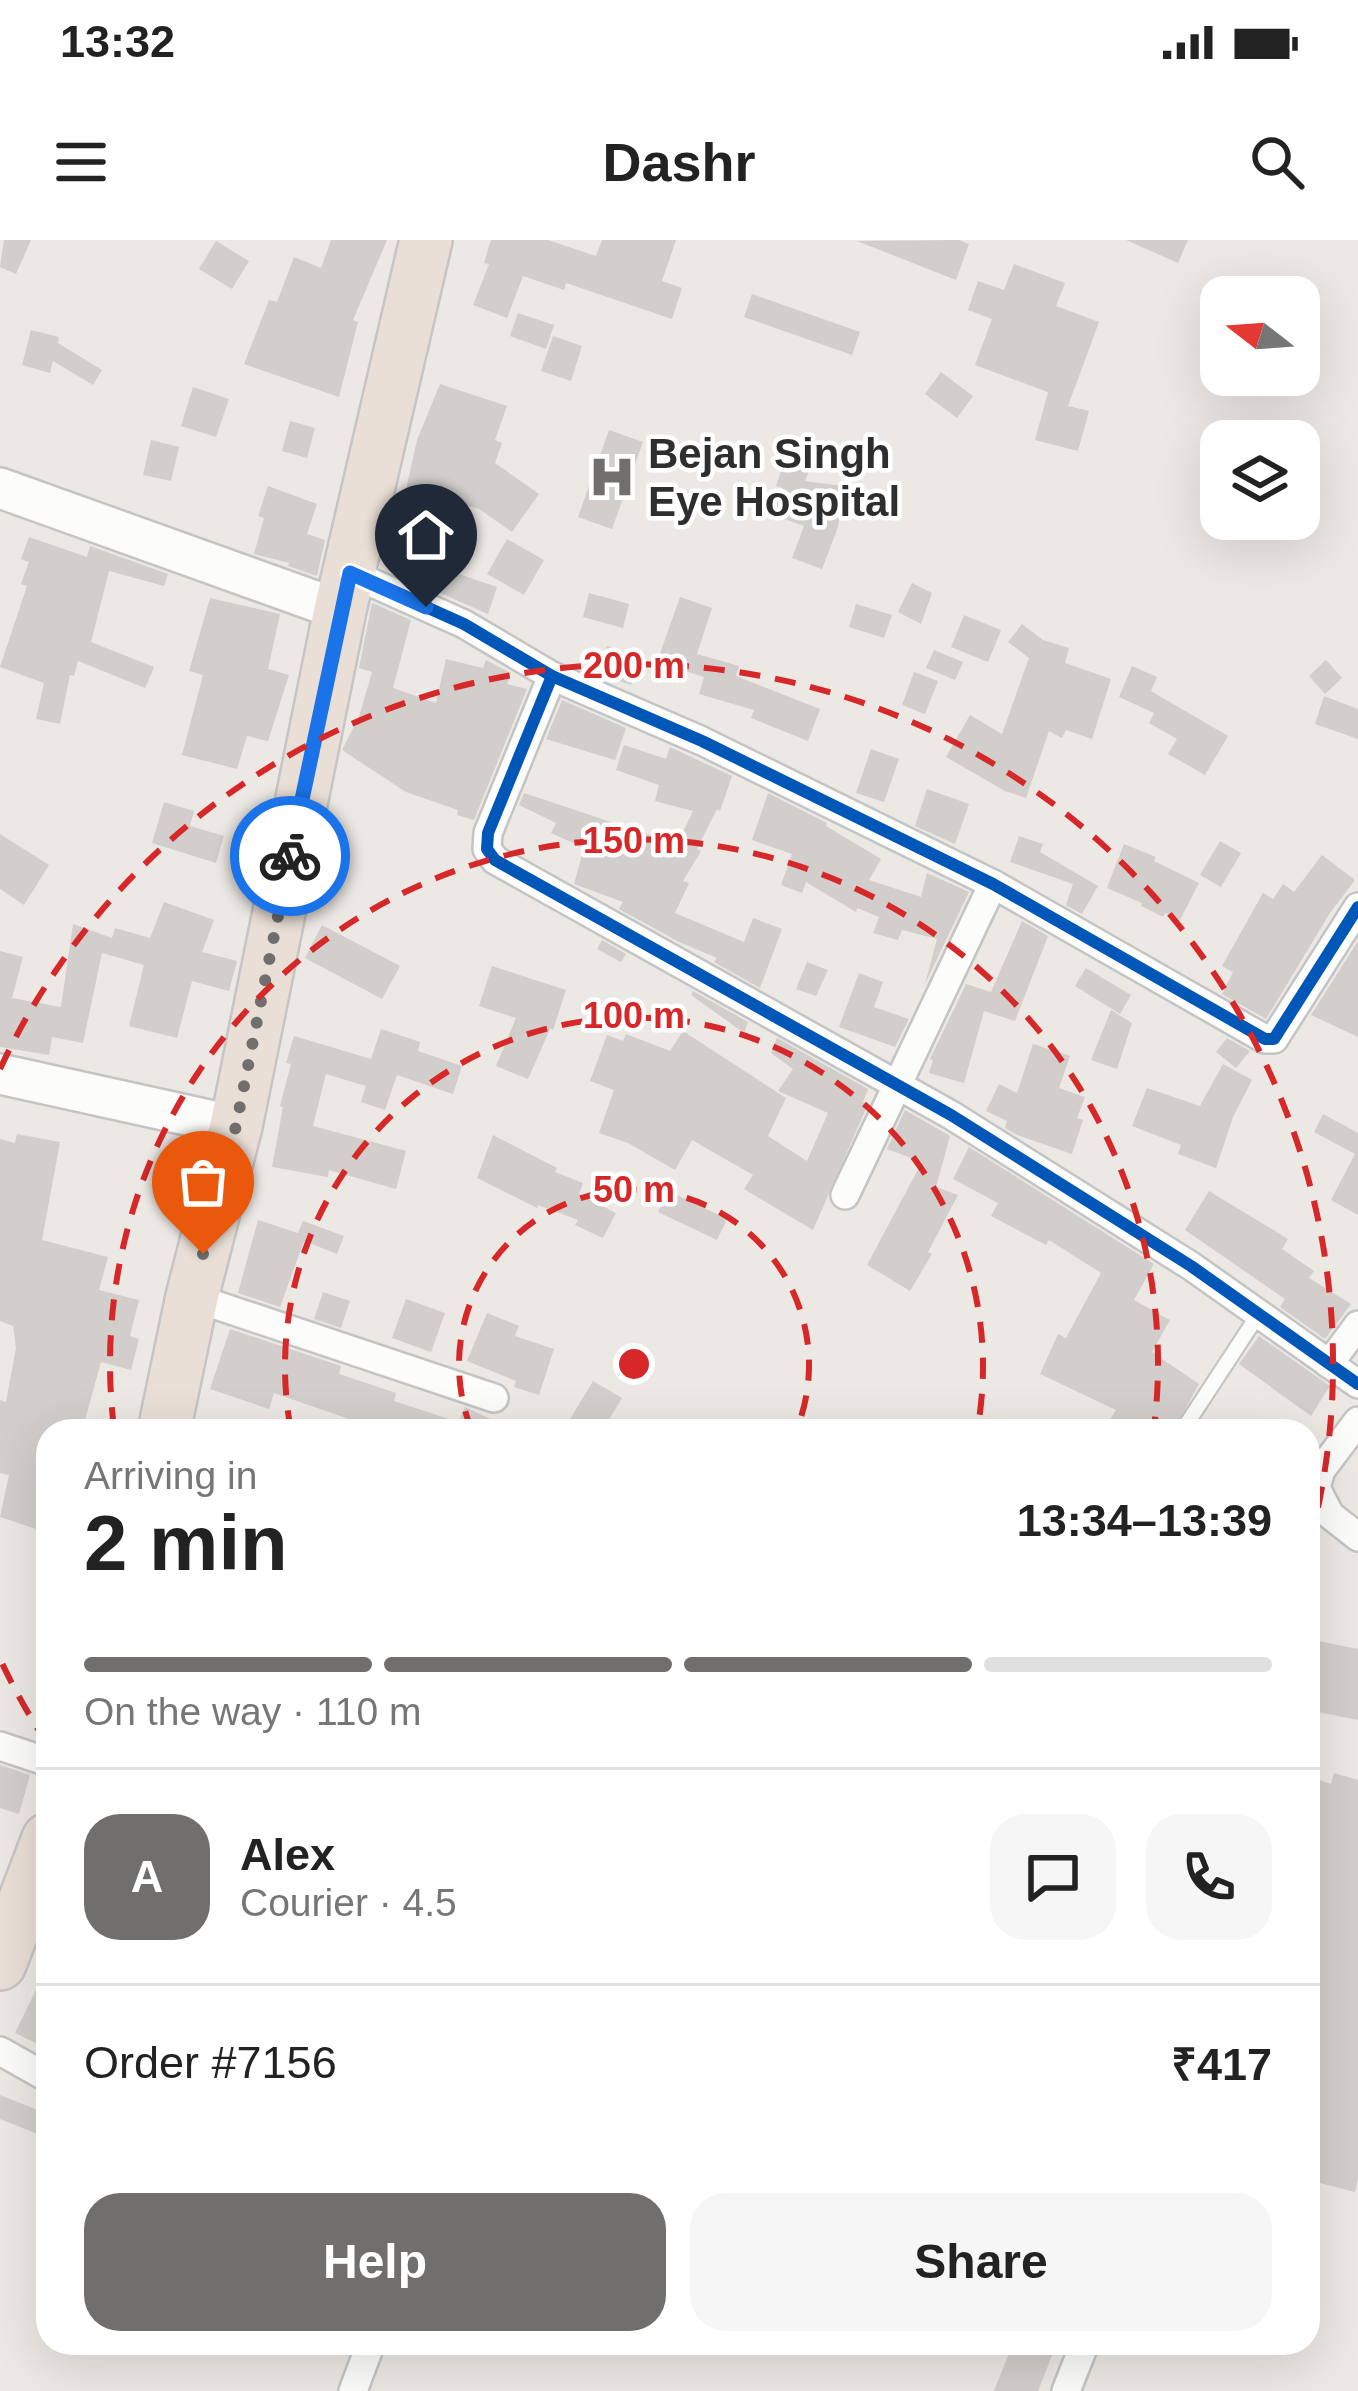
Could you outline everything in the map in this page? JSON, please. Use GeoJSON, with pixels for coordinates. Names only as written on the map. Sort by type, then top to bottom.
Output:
{"type":"FeatureCollection","features":[{"type":"Feature","properties":{"kind":"highway"},"geometry":{"type":"LineString","coordinates":[[167,1419],[236,1126],[345,592],[426,240]]}},
{"type":"Feature","properties":{"kind":"highway"},"geometry":{"type":"LineString","coordinates":[[0,1964],[36,1870]]}},
{"type":"Feature","properties":{"kind":"street"},"geometry":{"type":"LineString","coordinates":[[0,488],[464,625],[552,676],[702,741],[993,884],[1251,1032],[1274,1039],[1358,907]]}},
{"type":"Feature","properties":{"kind":"street"},"geometry":{"type":"LineString","coordinates":[[552,676],[488,833],[490,855],[899,1086],[1134,1229],[1358,1384]]}},
{"type":"Feature","properties":{"kind":"street"},"geometry":{"type":"LineString","coordinates":[[845,1195],[993,884]]}},
{"type":"Feature","properties":{"kind":"street"},"geometry":{"type":"LineString","coordinates":[[0,1074],[236,1126]]}},
{"type":"Feature","properties":{"kind":"street"},"geometry":{"type":"LineString","coordinates":[[192,1297],[494,1398]]}},
{"type":"Feature","properties":{"kind":"street"},"geometry":{"type":"LineString","coordinates":[[1329,1364],[1358,1325]]}},
{"type":"Feature","properties":{"kind":"street"},"geometry":{"type":"LineString","coordinates":[[1320,1474],[1358,1421]]}},
{"type":"Feature","properties":{"kind":"street"},"geometry":{"type":"LineString","coordinates":[[1320,1496],[1330,1515],[1358,1537]]}},
{"type":"Feature","properties":{"kind":"street"},"geometry":{"type":"LineString","coordinates":[[0,1746],[36,1758]]}},
{"type":"Feature","properties":{"kind":"street"},"geometry":{"type":"LineString","coordinates":[[0,2051],[36,2071]]}},
{"type":"Feature","properties":{"kind":"street"},"geometry":{"type":"LineString","coordinates":[[352,2391],[366,2355]]}},
{"type":"Feature","properties":{"kind":"street"},"geometry":{"type":"LineString","coordinates":[[1066,2391],[1080,2355]]}},
{"type":"Feature","properties":{"kind":"lane"},"geometry":{"type":"LineString","coordinates":[[1190,1419],[1258,1315]]}},
{"type":"Feature","properties":{"kind":"building"},"geometry":{"type":"Polygon","coordinates":[[[4,240],[31,240],[16,274],[0,267],[4,240]]]}},
{"type":"Feature","properties":{"kind":"building"},"geometry":{"type":"Polygon","coordinates":[[[331,240],[387,240],[353,320],[358,322],[339,397],[244,364],[269,300],[277,302],[294,257],[321,268],[331,240]]]}},
{"type":"Feature","properties":{"kind":"building"},"geometry":{"type":"Polygon","coordinates":[[[491,240],[548,240],[596,256],[602,240],[676,240],[662,281],[682,288],[672,319],[566,283],[564,290],[523,276],[507,318],[473,305],[489,264],[484,263],[491,240]]]}},
{"type":"Feature","properties":{"kind":"building"},"geometry":{"type":"Polygon","coordinates":[[[959,240],[969,244],[956,280],[857,241],[959,240]]]}},
{"type":"Feature","properties":{"kind":"building"},"geometry":{"type":"Polygon","coordinates":[[[1126,240],[1188,240],[1178,263],[1126,240]]]}},
{"type":"Feature","properties":{"kind":"building"},"geometry":{"type":"Polygon","coordinates":[[[216,241],[249,261],[232,289],[199,269],[216,241]]]}},
{"type":"Feature","properties":{"kind":"building"},"geometry":{"type":"Polygon","coordinates":[[[1014,264],[1065,283],[1056,306],[1099,322],[1068,406],[1089,411],[1078,451],[1035,440],[1048,392],[975,365],[992,319],[968,310],[978,281],[1004,290],[1014,264]]]}},
{"type":"Feature","properties":{"kind":"building"},"geometry":{"type":"Polygon","coordinates":[[[752,294],[860,332],[852,355],[744,317],[752,294]]]}},
{"type":"Feature","properties":{"kind":"building"},"geometry":{"type":"Polygon","coordinates":[[[518,313],[554,325],[546,349],[510,336],[518,313]]]}},
{"type":"Feature","properties":{"kind":"building"},"geometry":{"type":"Polygon","coordinates":[[[31,330],[59,337],[58,343],[102,370],[93,385],[53,361],[50,373],[22,365],[31,330]]]}},
{"type":"Feature","properties":{"kind":"building"},"geometry":{"type":"Polygon","coordinates":[[[553,336],[582,346],[571,381],[541,371],[553,336]]]}},
{"type":"Feature","properties":{"kind":"building"},"geometry":{"type":"Polygon","coordinates":[[[941,372],[973,396],[957,418],[925,394],[941,372]]]}},
{"type":"Feature","properties":{"kind":"building"},"geometry":{"type":"Polygon","coordinates":[[[440,384],[507,406],[495,440],[502,443],[495,463],[539,494],[512,532],[479,509],[427,494],[414,546],[439,552],[435,566],[497,587],[488,614],[388,570],[399,526],[391,524],[395,506],[402,507],[417,440],[440,384]]]}},
{"type":"Feature","properties":{"kind":"building"},"geometry":{"type":"Polygon","coordinates":[[[193,387],[229,399],[216,437],[181,426],[193,387]]]}},
{"type":"Feature","properties":{"kind":"building"},"geometry":{"type":"Polygon","coordinates":[[[290,421],[315,428],[307,458],[282,451],[290,421]]]}},
{"type":"Feature","properties":{"kind":"building"},"geometry":{"type":"Polygon","coordinates":[[[609,430],[643,442],[612,529],[578,517],[609,430]]]}},
{"type":"Feature","properties":{"kind":"building"},"geometry":{"type":"Polygon","coordinates":[[[151,440],[179,447],[171,481],[143,475],[151,440]]]}},
{"type":"Feature","properties":{"kind":"building"},"geometry":{"type":"Polygon","coordinates":[[[784,462],[809,471],[805,481],[843,486],[838,527],[822,569],[792,558],[804,526],[773,515],[783,488],[776,486],[784,462]]]}},
{"type":"Feature","properties":{"kind":"building"},"geometry":{"type":"Polygon","coordinates":[[[268,486],[317,504],[307,534],[325,540],[317,576],[254,554],[264,518],[258,516],[268,486]]]}},
{"type":"Feature","properties":{"kind":"building"},"geometry":{"type":"Polygon","coordinates":[[[29,537],[87,557],[90,546],[168,574],[164,586],[109,571],[91,642],[154,667],[145,688],[78,661],[74,676],[70,675],[60,724],[36,719],[44,683],[0,667],[27,586],[21,584],[29,562],[21,559],[29,537]]]}},
{"type":"Feature","properties":{"kind":"building"},"geometry":{"type":"Polygon","coordinates":[[[507,539],[544,560],[524,595],[487,574],[507,539]]]}},
{"type":"Feature","properties":{"kind":"building"},"geometry":{"type":"Polygon","coordinates":[[[912,583],[932,593],[921,624],[898,612],[912,583]]]}},
{"type":"Feature","properties":{"kind":"building"},"geometry":{"type":"Polygon","coordinates":[[[589,593],[629,604],[623,628],[583,617],[589,593]]]}},
{"type":"Feature","properties":{"kind":"building"},"geometry":{"type":"Polygon","coordinates":[[[680,597],[712,608],[697,654],[739,666],[736,676],[820,709],[808,741],[751,718],[754,710],[699,694],[704,677],[657,662],[680,597]]]}},
{"type":"Feature","properties":{"kind":"building"},"geometry":{"type":"Polygon","coordinates":[[[210,598],[280,614],[268,669],[289,675],[268,741],[247,736],[237,769],[182,755],[203,675],[189,671],[210,598]]]}},
{"type":"Feature","properties":{"kind":"building"},"geometry":{"type":"Polygon","coordinates":[[[372,603],[411,620],[393,688],[436,703],[446,659],[483,668],[486,660],[511,673],[507,684],[527,689],[474,820],[406,792],[342,750],[359,717],[372,672],[359,668],[372,603]]]}},
{"type":"Feature","properties":{"kind":"building"},"geometry":{"type":"Polygon","coordinates":[[[856,604],[892,615],[884,638],[849,627],[856,604]]]}},
{"type":"Feature","properties":{"kind":"building"},"geometry":{"type":"Polygon","coordinates":[[[964,615],[1001,630],[988,662],[951,647],[964,615]]]}},
{"type":"Feature","properties":{"kind":"building"},"geometry":{"type":"Polygon","coordinates":[[[1022,624],[1043,640],[1069,648],[1065,663],[1111,679],[1092,739],[1066,730],[1062,738],[1049,731],[1026,798],[946,757],[970,715],[1002,734],[1029,658],[1008,642],[1022,624]]]}},
{"type":"Feature","properties":{"kind":"building"},"geometry":{"type":"Polygon","coordinates":[[[607,646],[640,657],[631,685],[598,673],[607,646]]]}},
{"type":"Feature","properties":{"kind":"building"},"geometry":{"type":"Polygon","coordinates":[[[934,650],[963,662],[955,680],[926,668],[934,650]]]}},
{"type":"Feature","properties":{"kind":"building"},"geometry":{"type":"Polygon","coordinates":[[[1326,660],[1342,678],[1325,694],[1309,676],[1326,660]]]}},
{"type":"Feature","properties":{"kind":"building"},"geometry":{"type":"Polygon","coordinates":[[[1132,666],[1157,677],[1151,691],[1228,736],[1205,775],[1168,754],[1177,739],[1149,723],[1154,713],[1119,697],[1132,666]]]}},
{"type":"Feature","properties":{"kind":"building"},"geometry":{"type":"Polygon","coordinates":[[[914,672],[938,681],[925,714],[902,705],[914,672]]]}},
{"type":"Feature","properties":{"kind":"building"},"geometry":{"type":"Polygon","coordinates":[[[1324,696],[1358,709],[1358,739],[1315,724],[1324,696]]]}},
{"type":"Feature","properties":{"kind":"building"},"geometry":{"type":"Polygon","coordinates":[[[562,700],[626,728],[615,760],[546,739],[562,700]]]}},
{"type":"Feature","properties":{"kind":"building"},"geometry":{"type":"Polygon","coordinates":[[[624,745],[666,759],[670,747],[732,776],[720,811],[717,809],[683,881],[689,883],[675,913],[744,942],[753,918],[782,929],[760,988],[714,962],[717,958],[619,909],[623,902],[574,884],[584,848],[551,833],[556,823],[519,805],[524,793],[677,844],[693,811],[655,801],[659,785],[616,770],[624,745]]]}},
{"type":"Feature","properties":{"kind":"building"},"geometry":{"type":"Polygon","coordinates":[[[871,749],[899,759],[884,802],[856,793],[871,749]]]}},
{"type":"Feature","properties":{"kind":"building"},"geometry":{"type":"Polygon","coordinates":[[[927,789],[969,804],[955,844],[915,826],[927,789]]]}},
{"type":"Feature","properties":{"kind":"building"},"geometry":{"type":"Polygon","coordinates":[[[768,793],[827,823],[881,859],[869,880],[921,897],[927,873],[969,892],[925,984],[937,939],[902,930],[898,940],[873,933],[879,917],[857,908],[856,912],[806,882],[802,893],[781,885],[792,854],[752,840],[768,793]]]}},
{"type":"Feature","properties":{"kind":"building"},"geometry":{"type":"Polygon","coordinates":[[[164,802],[194,811],[190,826],[224,836],[216,863],[152,843],[164,802]]]}},
{"type":"Feature","properties":{"kind":"building"},"geometry":{"type":"Polygon","coordinates":[[[0,834],[49,865],[24,905],[0,889],[0,834]]]}},
{"type":"Feature","properties":{"kind":"building"},"geometry":{"type":"Polygon","coordinates":[[[1019,836],[1043,844],[1040,852],[1098,886],[1082,914],[1066,905],[1073,884],[1010,862],[1019,836]]]}},
{"type":"Feature","properties":{"kind":"building"},"geometry":{"type":"Polygon","coordinates":[[[1220,841],[1241,853],[1221,887],[1200,875],[1220,841]]]}},
{"type":"Feature","properties":{"kind":"building"},"geometry":{"type":"Polygon","coordinates":[[[1124,844],[1199,883],[1180,920],[1165,913],[1163,917],[1107,888],[1124,844]]]}},
{"type":"Feature","properties":{"kind":"building"},"geometry":{"type":"Polygon","coordinates":[[[1322,855],[1355,880],[1266,1019],[1222,994],[1233,972],[1222,966],[1263,893],[1273,899],[1283,884],[1294,892],[1322,855]]]}},
{"type":"Feature","properties":{"kind":"building"},"geometry":{"type":"Polygon","coordinates":[[[164,902],[214,920],[202,952],[237,961],[229,991],[192,981],[177,1038],[129,1026],[144,965],[102,953],[83,1043],[52,1037],[49,1055],[0,1047],[0,951],[23,957],[12,998],[61,1007],[73,924],[112,938],[115,928],[150,938],[164,902]]]}},
{"type":"Feature","properties":{"kind":"building"},"geometry":{"type":"Polygon","coordinates":[[[1022,921],[1048,936],[1015,1021],[984,1011],[964,1083],[929,1073],[930,1059],[966,984],[991,992],[1022,921]]]}},
{"type":"Feature","properties":{"kind":"building"},"geometry":{"type":"Polygon","coordinates":[[[322,925],[400,966],[382,999],[305,958],[322,925]]]}},
{"type":"Feature","properties":{"kind":"building"},"geometry":{"type":"Polygon","coordinates":[[[602,940],[626,954],[621,962],[597,949],[602,940]]]}},
{"type":"Feature","properties":{"kind":"building"},"geometry":{"type":"Polygon","coordinates":[[[1358,941],[1358,1037],[1311,1015],[1358,941]]]}},
{"type":"Feature","properties":{"kind":"building"},"geometry":{"type":"Polygon","coordinates":[[[807,962],[828,970],[816,996],[796,989],[807,962]]]}},
{"type":"Feature","properties":{"kind":"building"},"geometry":{"type":"Polygon","coordinates":[[[492,966],[566,990],[553,1030],[528,1079],[496,1066],[516,1018],[479,1006],[492,966]]]}},
{"type":"Feature","properties":{"kind":"building"},"geometry":{"type":"Polygon","coordinates":[[[1086,968],[1131,995],[1120,1014],[1075,986],[1086,968]]]}},
{"type":"Feature","properties":{"kind":"building"},"geometry":{"type":"Polygon","coordinates":[[[859,973],[883,982],[874,1007],[909,1019],[895,1047],[839,1027],[859,973]]]}},
{"type":"Feature","properties":{"kind":"building"},"geometry":{"type":"Polygon","coordinates":[[[693,991],[748,1022],[744,1033],[691,995],[693,991]]]}},
{"type":"Feature","properties":{"kind":"building"},"geometry":{"type":"Polygon","coordinates":[[[1111,1010],[1132,1023],[1117,1069],[1091,1060],[1111,1010]]]}},
{"type":"Feature","properties":{"kind":"building"},"geometry":{"type":"Polygon","coordinates":[[[381,1029],[420,1042],[418,1051],[462,1066],[453,1094],[397,1075],[385,1110],[361,1102],[366,1086],[326,1074],[313,1126],[406,1151],[396,1189],[329,1170],[328,1177],[272,1167],[294,1036],[371,1059],[381,1029]]]}},
{"type":"Feature","properties":{"kind":"building"},"geometry":{"type":"Polygon","coordinates":[[[683,1031],[786,1098],[768,1136],[807,1161],[828,1113],[778,1091],[793,1069],[771,1053],[777,1038],[868,1089],[863,1102],[868,1104],[813,1230],[744,1189],[753,1175],[692,1140],[675,1170],[628,1143],[599,1133],[614,1090],[590,1081],[607,1035],[623,1041],[626,1034],[670,1051],[683,1031]]]}},
{"type":"Feature","properties":{"kind":"building"},"geometry":{"type":"Polygon","coordinates":[[[1227,1038],[1250,1051],[1236,1068],[1216,1052],[1227,1038]]]}},
{"type":"Feature","properties":{"kind":"building"},"geometry":{"type":"Polygon","coordinates":[[[1033,1044],[1070,1056],[1059,1088],[1085,1097],[1072,1154],[1017,1135],[1005,1128],[1007,1121],[986,1111],[999,1084],[1017,1093],[1033,1044]]]}},
{"type":"Feature","properties":{"kind":"building"},"geometry":{"type":"Polygon","coordinates":[[[1223,1064],[1252,1080],[1216,1168],[1178,1154],[1181,1145],[1132,1126],[1147,1088],[1200,1106],[1223,1064]]]}},
{"type":"Feature","properties":{"kind":"building"},"geometry":{"type":"Polygon","coordinates":[[[905,1110],[950,1136],[936,1187],[958,1195],[910,1291],[867,1265],[922,1162],[887,1149],[905,1110]]]}},
{"type":"Feature","properties":{"kind":"building"},"geometry":{"type":"Polygon","coordinates":[[[1323,1114],[1358,1133],[1358,1215],[1331,1200],[1355,1154],[1314,1132],[1323,1114]]]}},
{"type":"Feature","properties":{"kind":"building"},"geometry":{"type":"Polygon","coordinates":[[[17,1134],[60,1142],[42,1240],[108,1257],[99,1290],[139,1300],[130,1336],[139,1339],[131,1370],[101,1362],[85,1419],[36,1419],[36,1529],[0,1517],[9,1475],[0,1473],[0,1400],[6,1402],[16,1348],[13,1326],[0,1321],[0,1139],[15,1143],[17,1134]]]}},
{"type":"Feature","properties":{"kind":"building"},"geometry":{"type":"Polygon","coordinates":[[[493,1135],[583,1183],[579,1194],[616,1213],[603,1238],[575,1225],[578,1220],[537,1208],[477,1178],[493,1135]]]}},
{"type":"Feature","properties":{"kind":"building"},"geometry":{"type":"Polygon","coordinates":[[[969,1147],[1154,1264],[1134,1300],[1170,1320],[1152,1352],[1199,1384],[1180,1419],[1110,1419],[1116,1410],[1040,1374],[1058,1334],[1066,1338],[1101,1273],[1049,1240],[1046,1245],[991,1216],[998,1203],[953,1179],[969,1147]]]}},
{"type":"Feature","properties":{"kind":"building"},"geometry":{"type":"Polygon","coordinates":[[[668,1191],[727,1219],[717,1240],[658,1212],[668,1191]]]}},
{"type":"Feature","properties":{"kind":"building"},"geometry":{"type":"Polygon","coordinates":[[[1209,1191],[1288,1239],[1282,1249],[1314,1271],[1309,1278],[1351,1304],[1325,1339],[1280,1307],[1285,1299],[1185,1230],[1209,1191]]]}},
{"type":"Feature","properties":{"kind":"building"},"geometry":{"type":"Polygon","coordinates":[[[258,1220],[298,1233],[303,1221],[344,1236],[337,1254],[304,1241],[280,1307],[238,1293],[258,1220]]]}},
{"type":"Feature","properties":{"kind":"building"},"geometry":{"type":"Polygon","coordinates":[[[323,1292],[350,1301],[341,1328],[314,1319],[323,1292]]]}},
{"type":"Feature","properties":{"kind":"building"},"geometry":{"type":"Polygon","coordinates":[[[406,1299],[445,1313],[431,1352],[392,1338],[406,1299]]]}},
{"type":"Feature","properties":{"kind":"building"},"geometry":{"type":"Polygon","coordinates":[[[487,1313],[519,1326],[515,1336],[554,1349],[539,1395],[467,1361],[487,1313]]]}},
{"type":"Feature","properties":{"kind":"building"},"geometry":{"type":"Polygon","coordinates":[[[230,1329],[341,1366],[339,1374],[396,1393],[394,1401],[449,1419],[349,1419],[274,1393],[269,1409],[210,1389],[230,1329]]]}},
{"type":"Feature","properties":{"kind":"building"},"geometry":{"type":"Polygon","coordinates":[[[1259,1336],[1330,1386],[1311,1416],[1239,1364],[1259,1336]]]}},
{"type":"Feature","properties":{"kind":"building"},"geometry":{"type":"Polygon","coordinates":[[[593,1381],[622,1398],[609,1419],[570,1419],[593,1381]]]}},
{"type":"Feature","properties":{"kind":"building"},"geometry":{"type":"Polygon","coordinates":[[[465,1407],[490,1419],[459,1419],[465,1407]]]}},
{"type":"Feature","properties":{"kind":"building"},"geometry":{"type":"Polygon","coordinates":[[[1320,1641],[1358,1649],[1358,1720],[1320,1712],[1320,1641]]]}},
{"type":"Feature","properties":{"kind":"building"},"geometry":{"type":"Polygon","coordinates":[[[0,1765],[30,1775],[19,1814],[0,1808],[0,1765]]]}},
{"type":"Feature","properties":{"kind":"building"},"geometry":{"type":"Polygon","coordinates":[[[1334,1773],[1358,1780],[1355,2192],[1320,2183],[1320,1780],[1331,1784],[1334,1773]]]}},
{"type":"Feature","properties":{"kind":"building"},"geometry":{"type":"Polygon","coordinates":[[[36,1990],[36,2043],[15,2033],[36,1990]]]}},
{"type":"Feature","properties":{"kind":"building"},"geometry":{"type":"Polygon","coordinates":[[[0,2095],[36,2109],[36,2133],[0,2119],[0,2095]]]}},
{"type":"Feature","properties":{"kind":"building"},"geometry":{"type":"Polygon","coordinates":[[[1008,2355],[1052,2355],[1038,2391],[994,2391],[1008,2355]]]}},
{"type":"Feature","properties":{"kind":"cycle path"},"geometry":{"type":"LineString","coordinates":[[350,573],[464,624],[552,676],[702,741],[993,884],[1265,1039],[1274,1039],[1358,907]]}},
{"type":"Feature","properties":{"kind":"cycle path"},"geometry":{"type":"LineString","coordinates":[[552,676],[488,833],[487,849],[495,860],[951,1115],[1191,1266],[1358,1384]]}},
{"type":"Feature","properties":{"kind":"way so far"},"geometry":{"type":"LineString","coordinates":[[203,1254],[236,1126],[290,856]]}},
{"type":"Feature","properties":{"kind":"place","name":"Bejan Singh Eye Hospital"},"geometry":{"type":"Point","coordinates":[612,477]}},
{"type":"Feature","properties":{"kind":"route"},"geometry":{"type":"LineString","coordinates":[[290,856],[350,573],[426,607]]}}]}
